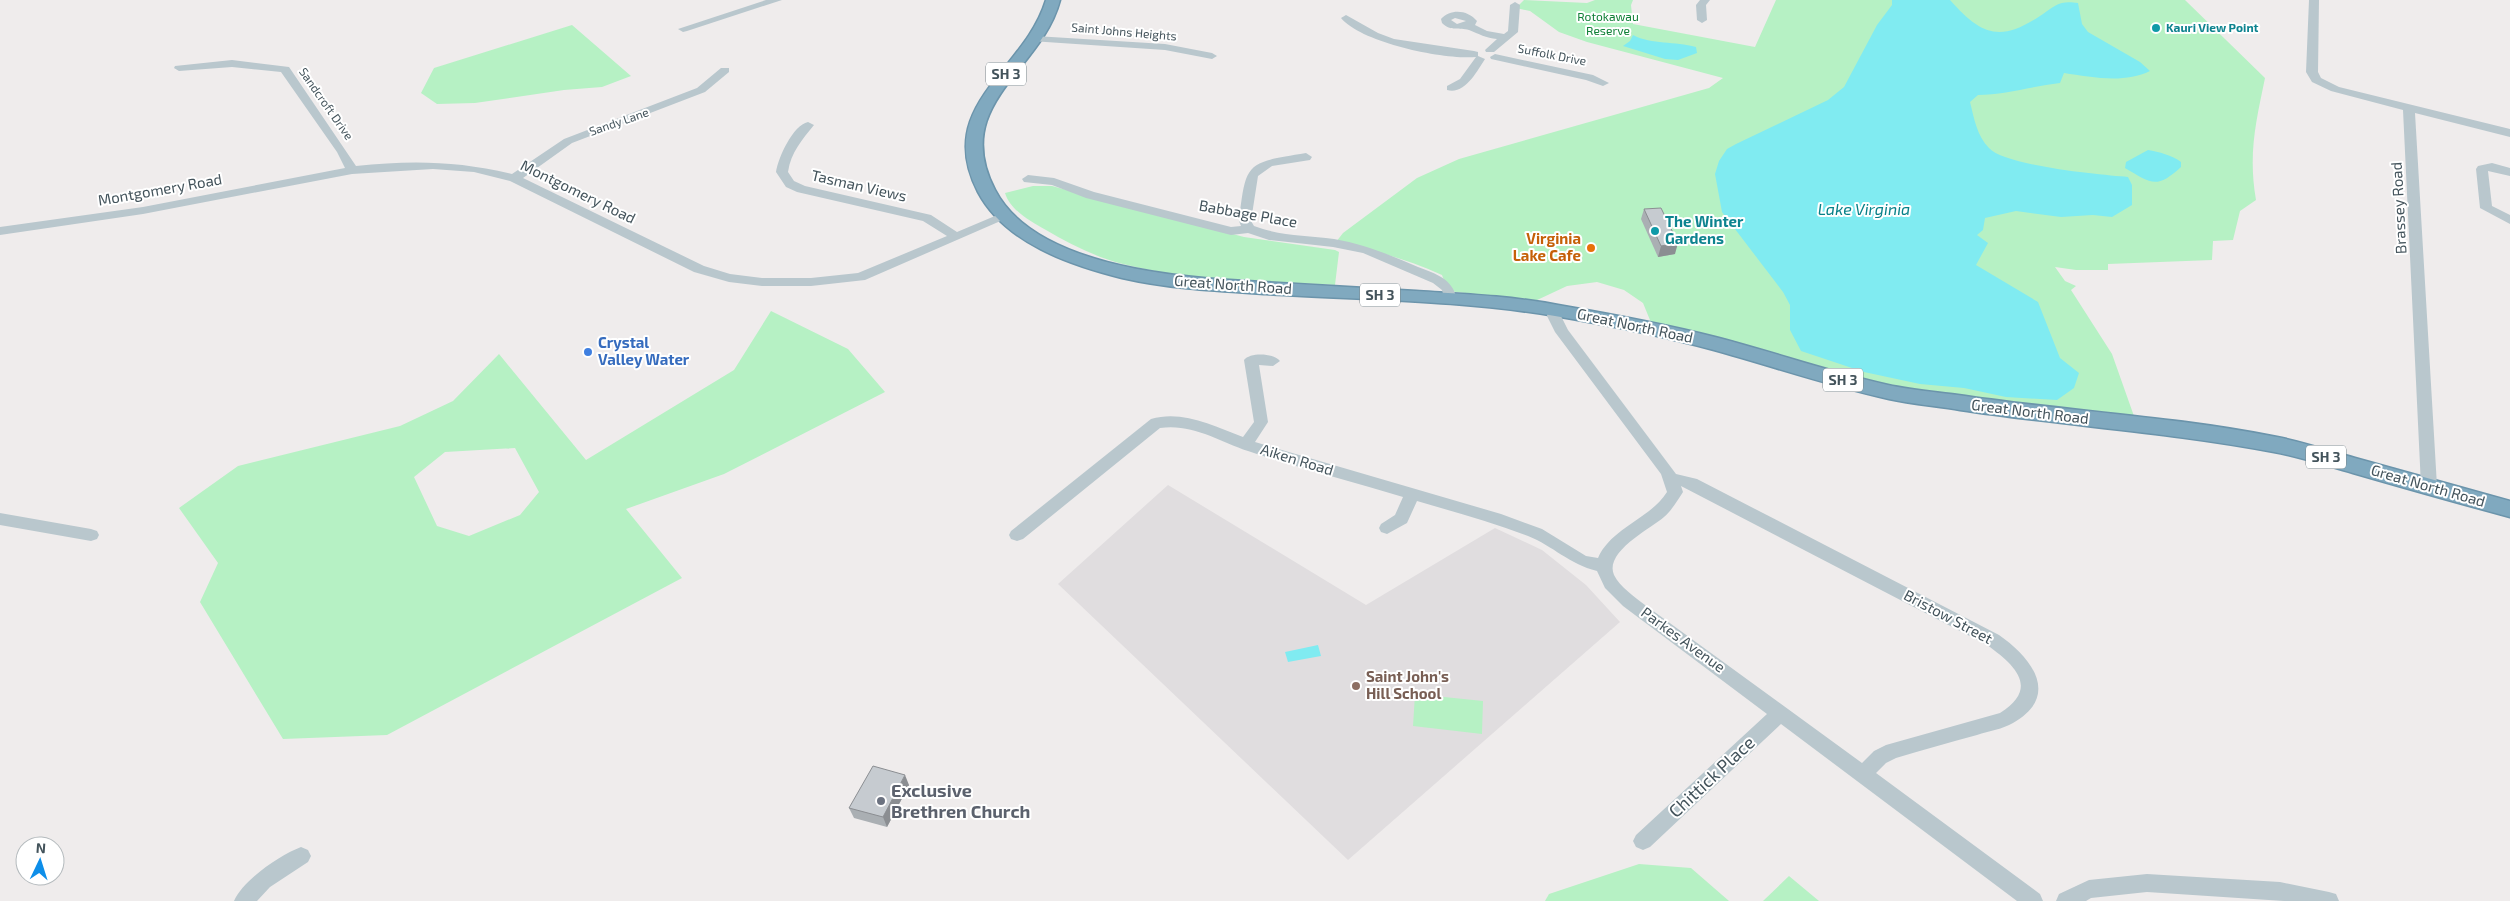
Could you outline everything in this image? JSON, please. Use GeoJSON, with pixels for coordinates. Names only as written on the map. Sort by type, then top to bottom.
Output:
{"type":"FeatureCollection","features":[{"type":"Feature","properties":{"kind":"highway","name":"Great North Road"},"geometry":{"type":"LineString","coordinates":[[1053,0],[1048,14],[1034,39],[992,92],[984,106],[975,130],[975,154],[978,172],[985,188],[1006,216],[1027,232],[1061,252],[1089,262],[1148,278],[1206,285],[1450,299],[1554,310],[1709,342],[1888,392],[2023,412],[2177,429],[2258,441],[2300,450],[2510,509]]}},
{"type":"Feature","properties":{"kind":"street"},"geometry":{"type":"LineString","coordinates":[[683,29],[777,0]]}},
{"type":"Feature","properties":{"kind":"street"},"geometry":{"type":"LineString","coordinates":[[1702,20],[1701,5],[1705,0]]}},
{"type":"Feature","properties":{"kind":"street"},"geometry":{"type":"LineString","coordinates":[[2314,0],[2312,72],[2316,80],[2335,89],[2510,133]]}},
{"type":"Feature","properties":{"kind":"street"},"geometry":{"type":"LineString","coordinates":[[1451,88],[1464,81],[1477,57],[1478,50],[1492,54],[1507,38],[1514,28],[1516,2]]}},
{"type":"Feature","properties":{"kind":"street"},"geometry":{"type":"LineString","coordinates":[[1346,18],[1360,28],[1397,43],[1477,57]]}},
{"type":"Feature","properties":{"kind":"street"},"geometry":{"type":"LineString","coordinates":[[1468,26],[1484,34],[1507,38]]}},
{"type":"Feature","properties":{"kind":"street","name":"Saint Johns Heights"},"geometry":{"type":"LineString","coordinates":[[1034,39],[1165,47],[1212,56]]}},
{"type":"Feature","properties":{"kind":"street","name":"Suffolk Drive"},"geometry":{"type":"LineString","coordinates":[[1492,54],[1590,77],[1603,83]]}},
{"type":"Feature","properties":{"kind":"street","name":"Sandcroft Drive"},"geometry":{"type":"LineString","coordinates":[[179,68],[211,63],[238,62],[285,68],[343,152],[350,163],[351,170]]}},
{"type":"Feature","properties":{"kind":"street","name":"Sandy Lane"},"geometry":{"type":"LineString","coordinates":[[514,178],[568,141],[596,129],[658,108],[700,90],[725,70]]}},
{"type":"Feature","properties":{"kind":"street","name":"Brassey Road"},"geometry":{"type":"LineString","coordinates":[[2409,108],[2429,486]]}},
{"type":"Feature","properties":{"kind":"street","name":"Tasman Views"},"geometry":{"type":"LineString","coordinates":[[808,126],[795,140],[782,165],[782,172],[790,184],[816,193],[927,218],[956,237]]}},
{"type":"Feature","properties":{"kind":"street"},"geometry":{"type":"LineString","coordinates":[[1249,229],[1245,221],[1250,180],[1253,174],[1268,163],[1306,157]]}},
{"type":"Feature","properties":{"kind":"street","name":"Montgomery Road"},"geometry":{"type":"LineString","coordinates":[[0,231],[156,209],[351,170],[405,164],[453,166],[486,170],[514,178],[699,269],[746,280],[812,282],[860,276],[1006,216]]}},
{"type":"Feature","properties":{"kind":"street"},"geometry":{"type":"LineString","coordinates":[[2510,172],[2492,167],[2482,169],[2486,208],[2510,220]]}},
{"type":"Feature","properties":{"kind":"street","name":"Babbage Place"},"geometry":{"type":"LineString","coordinates":[[1028,180],[1054,182],[1090,195],[1231,231],[1249,229],[1270,236],[1333,243],[1367,250],[1438,280],[1448,289],[1450,299]]}},
{"type":"Feature","properties":{"kind":"street"},"geometry":{"type":"LineString","coordinates":[[975,229],[1007,228],[1027,232]]}},
{"type":"Feature","properties":{"kind":"street"},"geometry":{"type":"LineString","coordinates":[[1554,310],[1554,316],[1562,332],[1671,478],[1675,492],[1672,499],[1610,551],[1604,559],[1604,566]]}},
{"type":"Feature","properties":{"kind":"street"},"geometry":{"type":"LineString","coordinates":[[1246,444],[1260,422],[1251,360],[1273,361]]}},
{"type":"Feature","properties":{"kind":"street","name":"Aiken Road"},"geometry":{"type":"LineString","coordinates":[[1016,535],[1156,423],[1171,421],[1192,424],[1246,444],[1516,525],[1536,534],[1572,557],[1604,566]]}},
{"type":"Feature","properties":{"kind":"street","name":"Bristow Street"},"geometry":{"type":"LineString","coordinates":[[1671,478],[1692,483],[1993,640],[2006,648],[2022,664],[2028,675],[2030,697],[2026,706],[2018,713],[2005,719],[1892,751],[1880,757],[1864,773]]}},
{"type":"Feature","properties":{"kind":"street"},"geometry":{"type":"LineString","coordinates":[[1387,528],[1400,519],[1412,495]]}},
{"type":"Feature","properties":{"kind":"street"},"geometry":{"type":"LineString","coordinates":[[0,519],[91,535]]}},
{"type":"Feature","properties":{"kind":"street","name":"Parkes Avenue"},"geometry":{"type":"LineString","coordinates":[[1604,566],[1609,581],[1626,598],[1864,773],[2033,901]]}},
{"type":"Feature","properties":{"kind":"street","name":"Chittick Place"},"geometry":{"type":"LineString","coordinates":[[1643,841],[1781,712]]}},
{"type":"Feature","properties":{"kind":"street"},"geometry":{"type":"LineString","coordinates":[[244,901],[270,876],[302,856]]}},
{"type":"Feature","properties":{"kind":"street"},"geometry":{"type":"LineString","coordinates":[[2066,901],[2088,889],[2147,883],[2280,891],[2329,901]]}},
{"type":"Feature","properties":{"kind":"shaded area","name":"Saint John's Hill School"},"geometry":{"type":"Polygon","coordinates":[[[1168,485],[1366,605],[1495,528],[1542,550],[1586,585],[1620,622],[1348,860],[1058,584],[1168,485]]]}},
{"type":"Feature","properties":{"kind":"green space","name":"Rotokawau Reserve"},"geometry":{"type":"Polygon","coordinates":[[[1524,0],[1587,3],[1595,0],[1633,0],[1631,5],[1633,24],[1755,47],[1776,0],[2185,0],[2265,78],[2254,138],[2253,168],[2256,200],[2240,211],[2233,240],[2213,241],[2212,260],[2108,264],[2108,270],[2076,270],[2055,267],[2065,281],[2076,286],[2071,290],[2112,354],[2135,419],[1919,393],[1652,325],[1643,303],[1624,290],[1597,282],[1567,286],[1535,301],[1448,291],[1442,275],[1390,255],[1336,242],[1343,233],[1417,178],[1459,159],[1709,88],[1723,78],[1587,42],[1559,32],[1530,11],[1516,8],[1524,0]]]}},
{"type":"Feature","properties":{"kind":"green space"},"geometry":{"type":"Polygon","coordinates":[[[572,25],[631,76],[602,87],[564,90],[475,103],[437,104],[421,93],[434,68],[572,25]]]}},
{"type":"Feature","properties":{"kind":"green space"},"geometry":{"type":"Polygon","coordinates":[[[1033,186],[1052,186],[1244,237],[1335,250],[1339,252],[1335,285],[1202,278],[1149,270],[1113,261],[1064,240],[1016,210],[1005,193],[1033,186]]]}},
{"type":"Feature","properties":{"kind":"green space"},"geometry":{"type":"Polygon","coordinates":[[[771,311],[848,349],[885,392],[724,474],[626,509],[682,578],[387,735],[283,739],[200,602],[218,563],[179,508],[238,466],[400,426],[453,401],[499,354],[586,460],[734,370],[771,311]],[[515,448],[445,452],[414,477],[437,526],[469,536],[520,515],[539,492],[515,448]]]}},
{"type":"Feature","properties":{"kind":"green space"},"geometry":{"type":"Polygon","coordinates":[[[1415,694],[1483,701],[1482,734],[1413,726],[1415,694]]]}},
{"type":"Feature","properties":{"kind":"green space"},"geometry":{"type":"Polygon","coordinates":[[[1639,864],[1691,868],[1729,901],[1545,901],[1549,894],[1639,864]]]}},
{"type":"Feature","properties":{"kind":"green space"},"geometry":{"type":"Polygon","coordinates":[[[1789,876],[1819,901],[1763,901],[1789,876]]]}},
{"type":"Feature","properties":{"kind":"water","name":"Lake Virginia"},"geometry":{"type":"Polygon","coordinates":[[[1892,0],[1950,0],[1961,12],[1982,28],[2004,32],[2028,23],[2059,4],[2067,2],[2078,3],[2082,24],[2088,32],[2140,62],[2150,71],[2140,75],[2118,78],[2096,78],[2064,73],[2060,83],[1998,94],[1978,95],[1970,102],[1976,126],[1982,138],[1989,148],[1998,154],[2033,165],[2128,177],[2132,185],[2132,205],[2112,217],[2093,215],[2061,217],[2016,211],[1985,218],[1983,230],[1977,235],[1988,243],[1976,265],[2038,302],[2060,358],[2079,373],[2074,388],[2057,400],[2006,397],[1964,388],[1920,384],[1864,372],[1801,351],[1790,330],[1790,305],[1783,292],[1722,212],[1715,174],[1719,161],[1727,149],[1828,100],[1844,87],[1877,25],[1892,5],[1892,0]]]}},
{"type":"Feature","properties":{"kind":"water"},"geometry":{"type":"Polygon","coordinates":[[[1633,35],[1656,42],[1696,47],[1697,53],[1678,60],[1665,59],[1623,46],[1630,41],[1633,35]]]}},
{"type":"Feature","properties":{"kind":"water"},"geometry":{"type":"Polygon","coordinates":[[[2148,150],[2174,157],[2181,162],[2181,167],[2165,179],[2153,182],[2125,168],[2126,162],[2148,150]]]}},
{"type":"Feature","properties":{"kind":"water"},"geometry":{"type":"Polygon","coordinates":[[[1318,645],[1321,656],[1288,662],[1285,652],[1318,645]]]}},
{"type":"Feature","properties":{"kind":"building"},"geometry":{"type":"Polygon","coordinates":[[[1661,208],[1678,243],[1661,246],[1644,209],[1661,208]]]}},
{"type":"Feature","properties":{"kind":"building","name":"Exclusive Brethren Church"},"geometry":{"type":"Polygon","coordinates":[[[873,766],[905,775],[883,817],[849,808],[873,766]]]}},
{"type":"Feature","properties":{"kind":"place","name":"Kauri View Point"},"geometry":{"type":"Point","coordinates":[2156,28]}},
{"type":"Feature","properties":{"kind":"place","name":"The Winter Gardens"},"geometry":{"type":"Point","coordinates":[1655,231]}},
{"type":"Feature","properties":{"kind":"place","name":"Virginia Lake Cafe"},"geometry":{"type":"Point","coordinates":[1591,248]}},
{"type":"Feature","properties":{"kind":"place","name":"Crystal Valley Water"},"geometry":{"type":"Point","coordinates":[588,352]}},
{"type":"Feature","properties":{"kind":"place","name":"Saint John's Hill School"},"geometry":{"type":"Point","coordinates":[1356,686]}},
{"type":"Feature","properties":{"kind":"place","name":"Exclusive Brethren Church"},"geometry":{"type":"Point","coordinates":[881,801]}}]}
